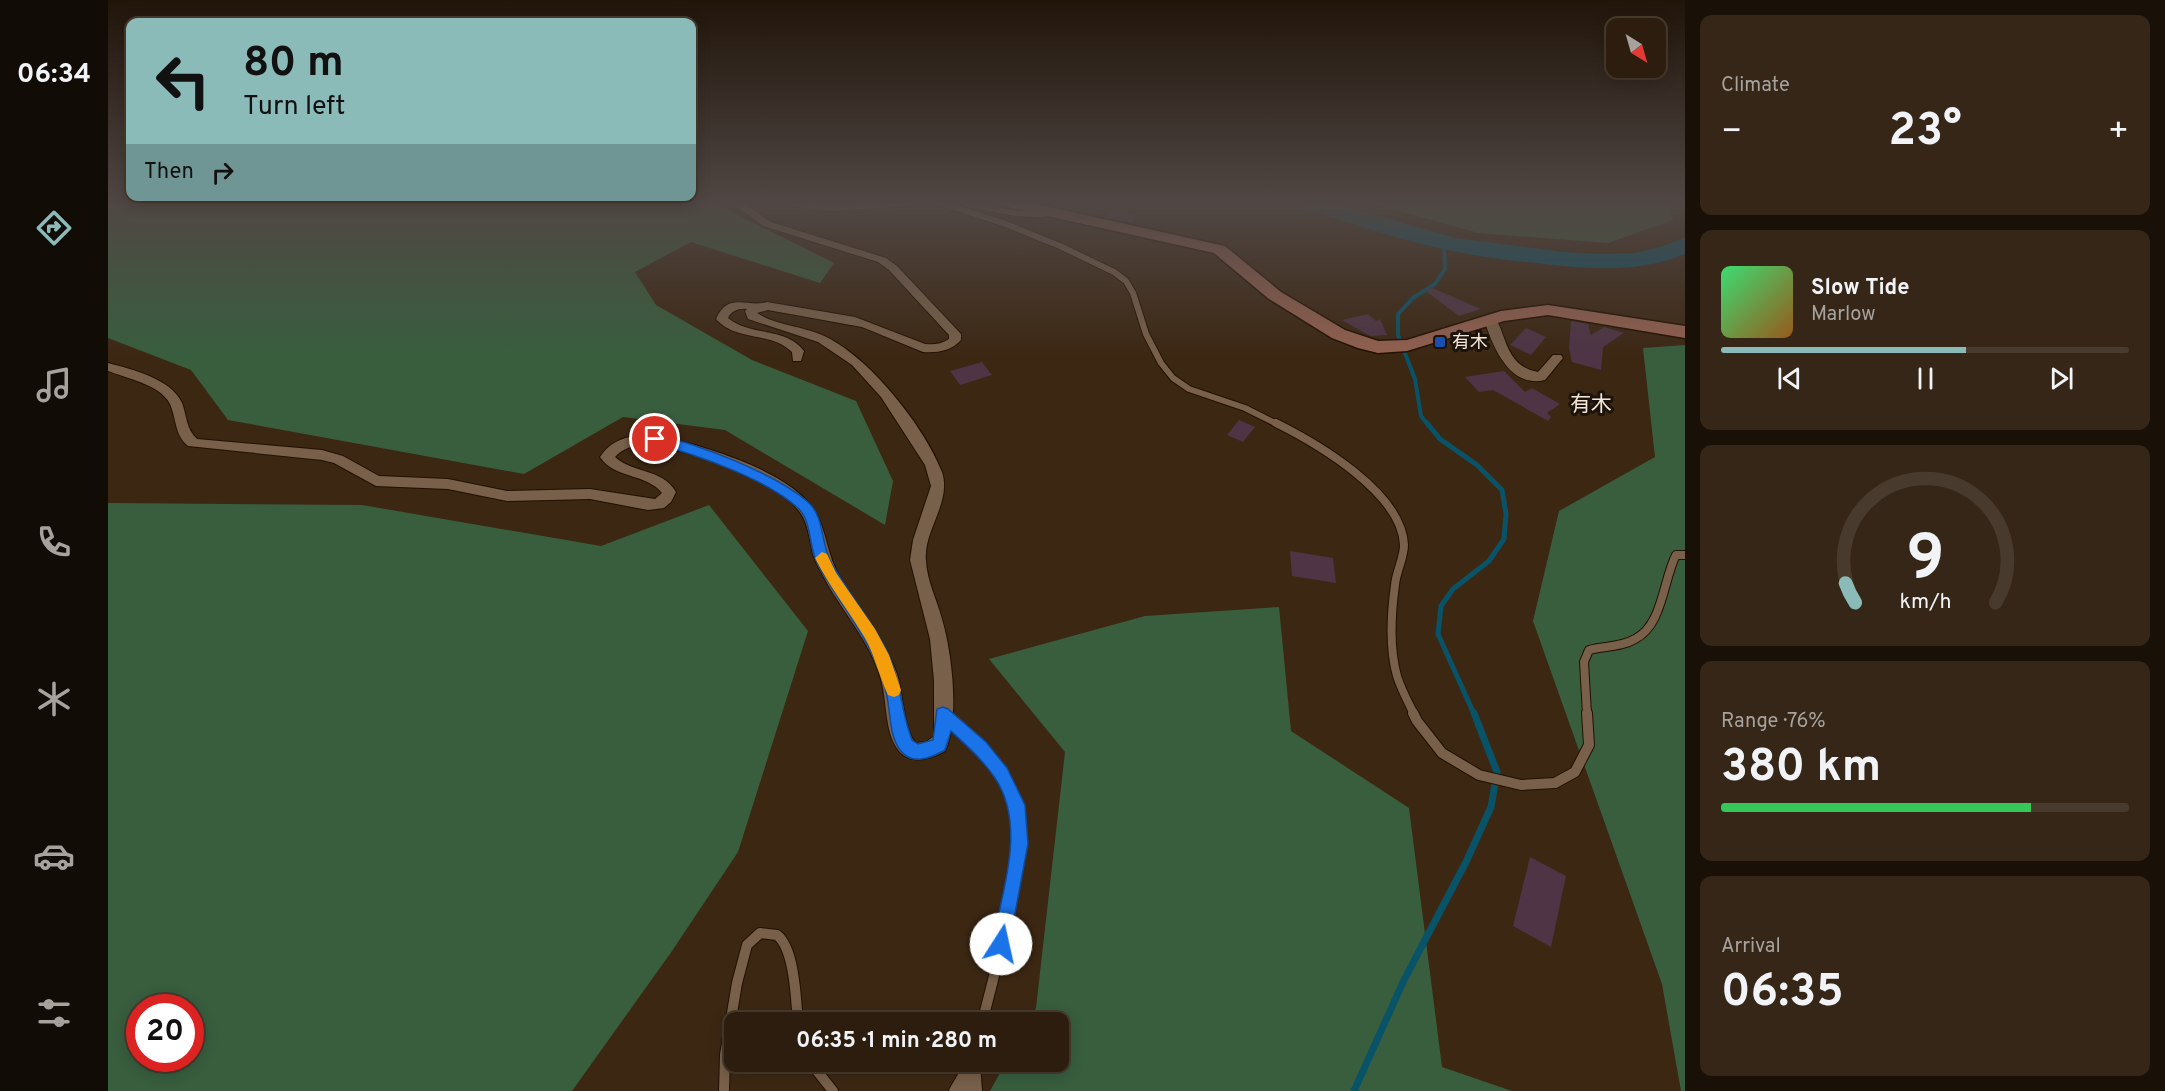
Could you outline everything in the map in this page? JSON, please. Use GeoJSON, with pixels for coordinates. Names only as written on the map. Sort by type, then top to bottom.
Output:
{"type":"FeatureCollection","features":[{"type":"Feature","properties":{"kind":"street"},"geometry":{"type":"LineString","coordinates":[[797,358],[798,351],[785,341],[735,328],[722,319],[725,312],[739,304],[767,306],[850,320],[866,324],[923,348],[935,350],[955,340],[955,334],[893,268],[882,260],[863,254]]}},
{"type":"Feature","properties":{"kind":"street"},"geometry":{"type":"LineString","coordinates":[[1228,254],[1281,299],[1343,338],[1369,347],[1395,348],[1425,341],[1490,319],[1523,311],[1548,310],[1685,332]]}},
{"type":"Feature","properties":{"kind":"street"},"geometry":{"type":"LineString","coordinates":[[108,368],[169,393],[175,402],[184,436],[193,443],[322,455],[339,459],[376,481],[448,484],[507,496],[565,492],[590,494],[648,505],[659,504],[669,492],[664,483],[652,476],[612,463],[607,457],[610,450],[621,444],[636,439],[655,439],[678,444],[772,483],[805,507],[812,520],[822,560],[881,655],[893,688],[901,732],[906,745],[916,752],[928,751],[939,745],[943,736],[943,714],[936,625],[924,592],[918,558],[925,521],[938,488],[938,479],[932,464],[874,381],[847,354],[803,331],[752,316],[752,311],[758,307]]}},
{"type":"Feature","properties":{"kind":"street"},"geometry":{"type":"LineString","coordinates":[[1490,319],[1499,348],[1507,360],[1524,374],[1541,377],[1557,358]]}},
{"type":"Feature","properties":{"kind":"street"},"geometry":{"type":"LineString","coordinates":[[971,1072],[971,1091]]}},
{"type":"Feature","properties":{"kind":"lane"},"geometry":{"type":"LineString","coordinates":[[1076,254],[1126,281],[1133,293],[1146,334],[1161,363],[1173,378],[1189,389],[1245,408],[1301,436],[1364,480],[1385,502],[1398,520],[1404,546],[1395,583],[1391,629],[1397,676],[1417,721],[1442,753],[1479,775],[1521,785],[1555,783],[1575,772],[1589,745],[1584,662],[1589,650],[1639,639],[1652,622],[1666,583],[1670,563],[1676,555],[1685,555]]}},
{"type":"Feature","properties":{"kind":"lane"},"geometry":{"type":"LineString","coordinates":[[943,714],[980,747],[1002,773],[1016,805],[1020,844],[998,964],[985,1012]]}},
{"type":"Feature","properties":{"kind":"lane"},"geometry":{"type":"LineString","coordinates":[[732,1012],[747,945],[760,933],[774,933],[784,940],[790,961],[797,1012]]}},
{"type":"Feature","properties":{"kind":"lane"},"geometry":{"type":"LineString","coordinates":[[724,1091],[725,1072]]}},
{"type":"Feature","properties":{"kind":"lane"},"geometry":{"type":"LineString","coordinates":[[818,1072],[833,1091]]}},
{"type":"Feature","properties":{"kind":"lane"},"geometry":{"type":"LineString","coordinates":[[954,1091],[966,1072]]}},
{"type":"Feature","properties":{"kind":"green space"},"geometry":{"type":"Polygon","coordinates":[[[108,254],[669,254],[635,272],[656,305],[752,360],[856,401],[893,481],[885,525],[725,430],[623,417],[524,474],[228,420],[191,370],[108,338],[108,254]]]}},
{"type":"Feature","properties":{"kind":"green space"},"geometry":{"type":"Polygon","coordinates":[[[728,254],[816,254],[834,263],[820,283],[728,254]]]}},
{"type":"Feature","properties":{"kind":"green space"},"geometry":{"type":"Polygon","coordinates":[[[1685,345],[1685,1091],[1681,1091],[1662,984],[1533,621],[1559,511],[1655,457],[1643,348],[1685,345]]]}},
{"type":"Feature","properties":{"kind":"green space"},"geometry":{"type":"Polygon","coordinates":[[[108,503],[362,505],[601,546],[709,505],[808,631],[738,852],[672,951],[572,1091],[108,1091],[108,503]]]}},
{"type":"Feature","properties":{"kind":"green space"},"geometry":{"type":"Polygon","coordinates":[[[1279,607],[1291,731],[1409,808],[1442,1067],[1512,1091],[990,1091],[1000,1072],[1069,1072],[1069,1012],[1034,1012],[1065,752],[989,659],[1145,616],[1279,607]]]}},
{"type":"Feature","properties":{"kind":"building"},"geometry":{"type":"Polygon","coordinates":[[[1430,287],[1481,309],[1459,316],[1427,292],[1430,287]]]}},
{"type":"Feature","properties":{"kind":"building"},"geometry":{"type":"Polygon","coordinates":[[[1368,314],[1376,321],[1380,319],[1387,335],[1370,336],[1342,320],[1368,314]]]}},
{"type":"Feature","properties":{"kind":"building"},"geometry":{"type":"Polygon","coordinates":[[[1571,321],[1588,324],[1591,335],[1604,327],[1624,333],[1603,347],[1601,370],[1572,362],[1569,348],[1571,321]]]}},
{"type":"Feature","properties":{"kind":"building"},"geometry":{"type":"Polygon","coordinates":[[[1526,328],[1546,337],[1531,355],[1510,345],[1526,328]]]}},
{"type":"Feature","properties":{"kind":"building"},"geometry":{"type":"Polygon","coordinates":[[[982,362],[992,375],[960,385],[950,371],[982,362]]]}},
{"type":"Feature","properties":{"kind":"building"},"geometry":{"type":"Polygon","coordinates":[[[1504,371],[1525,392],[1532,388],[1560,404],[1547,413],[1551,417],[1548,421],[1493,390],[1479,392],[1465,377],[1504,371]]]}},
{"type":"Feature","properties":{"kind":"building"},"geometry":{"type":"Polygon","coordinates":[[[1239,420],[1255,427],[1243,442],[1227,435],[1239,420]]]}},
{"type":"Feature","properties":{"kind":"building"},"geometry":{"type":"Polygon","coordinates":[[[1290,551],[1333,558],[1336,583],[1292,576],[1290,551]]]}},
{"type":"Feature","properties":{"kind":"building"},"geometry":{"type":"Polygon","coordinates":[[[1530,857],[1566,876],[1551,947],[1513,926],[1530,857]]]}},
{"type":"Feature","properties":{"kind":"waterway"},"geometry":{"type":"LineString","coordinates":[[1428,425],[1421,416],[1415,379],[1398,335],[1398,314],[1413,298],[1435,284],[1445,269],[1444,254]]}},
{"type":"Feature","properties":{"kind":"waterway"},"geometry":{"type":"LineString","coordinates":[[1520,254],[1600,261],[1635,260],[1662,254]]}},
{"type":"Feature","properties":{"kind":"waterway"},"geometry":{"type":"LineString","coordinates":[[1427,423],[1440,439],[1477,465],[1502,490],[1506,514],[1504,539],[1489,561],[1453,589],[1441,606],[1438,634],[1474,714]]}},
{"type":"Feature","properties":{"kind":"waterway"},"geometry":{"type":"LineString","coordinates":[[1354,1091],[1404,980],[1466,862],[1491,807],[1497,772],[1474,713]]}},
{"type":"Feature","properties":{"kind":"slow traffic"},"geometry":{"type":"LineString","coordinates":[[822,558],[831,577],[870,633],[894,690]]}},
{"type":"Feature","properties":{"kind":"place","name":"有木"},"geometry":{"type":"Point","coordinates":[1440,342]}},
{"type":"Feature","properties":{"kind":"district","name":"有木"},"geometry":{"type":"Point","coordinates":[1591,404]}},
{"type":"Feature","properties":{"kind":"route"},"geometry":{"type":"LineString","coordinates":[[655,439],[678,444],[772,483],[805,507],[812,520],[822,560],[831,577],[870,633],[881,655],[893,688],[901,732],[906,745],[916,752],[928,751],[939,745],[943,736],[943,714],[980,747],[1002,773],[1016,805],[1020,844],[1001,944]]}}]}
